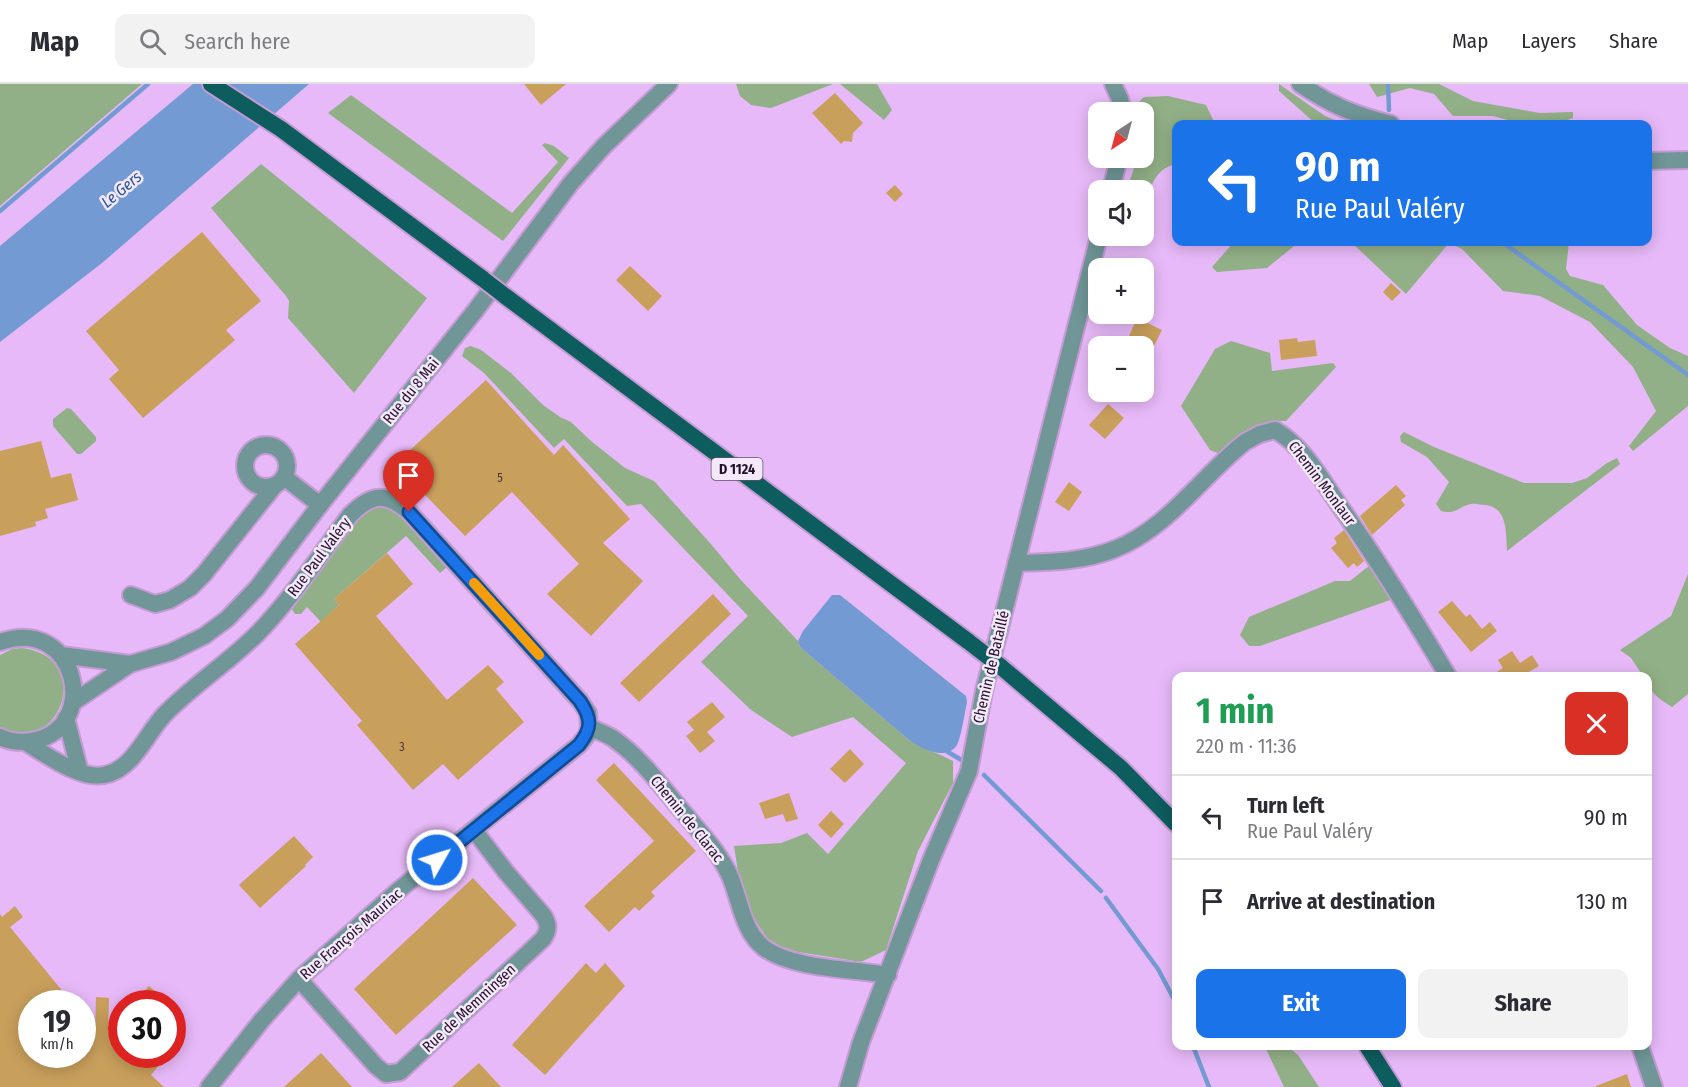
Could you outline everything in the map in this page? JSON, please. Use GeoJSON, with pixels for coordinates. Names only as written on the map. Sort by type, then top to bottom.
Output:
{"type":"FeatureCollection","features":[{"type":"Feature","properties":{"kind":"highway","name":"D 1124"},"geometry":{"type":"LineString","coordinates":[[211,84],[281,129],[969,642],[1121,768],[1172,820]]}},
{"type":"Feature","properties":{"kind":"highway"},"geometry":{"type":"LineString","coordinates":[[1370,1050],[1393,1087]]}},
{"type":"Feature","properties":{"kind":"street","name":"Rue du 8 Mai"},"geometry":{"type":"LineString","coordinates":[[25,742],[41,739],[55,730],[69,711],[130,664],[171,652],[204,636],[227,619],[256,588],[475,311],[571,183],[604,146],[669,84]]}},
{"type":"Feature","properties":{"kind":"street"},"geometry":{"type":"LineString","coordinates":[[1113,84],[1121,102]]}},
{"type":"Feature","properties":{"kind":"street"},"geometry":{"type":"LineString","coordinates":[[1300,84],[1346,111],[1377,120]]}},
{"type":"Feature","properties":{"kind":"street"},"geometry":{"type":"LineString","coordinates":[[1652,161],[1688,160]]}},
{"type":"Feature","properties":{"kind":"street","name":"Chemin de Bataillé"},"geometry":{"type":"LineString","coordinates":[[849,1087],[861,1042],[931,860],[969,771],[984,690],[1096,246]]}},
{"type":"Feature","properties":{"kind":"street","name":"Chemin Monlaur"},"geometry":{"type":"LineString","coordinates":[[1016,563],[1067,561],[1116,549],[1142,535],[1165,518],[1245,442],[1260,434],[1275,430],[1287,437],[1317,473],[1370,549],[1446,672]]}},
{"type":"Feature","properties":{"kind":"street"},"geometry":{"type":"LineString","coordinates":[[131,595],[155,604],[170,600],[190,588],[280,481],[320,505]]}},
{"type":"Feature","properties":{"kind":"street","name":"Rue Paul Valéry"},"geometry":{"type":"LineString","coordinates":[[25,742],[91,776],[105,775],[122,766],[135,754],[163,716],[263,627],[282,606],[355,510],[371,499],[382,497],[396,500],[409,512],[559,677],[588,713],[589,727]]}},
{"type":"Feature","properties":{"kind":"street"},"geometry":{"type":"LineString","coordinates":[[0,642],[10,638],[24,637],[51,646],[61,655],[70,670],[74,686],[69,711],[80,772]]}},
{"type":"Feature","properties":{"kind":"street","name":"Rue du 8 Mai"},"geometry":{"type":"LineString","coordinates":[[61,655],[130,664]]}},
{"type":"Feature","properties":{"kind":"street","name":"Chemin de Clarac"},"geometry":{"type":"LineString","coordinates":[[589,727],[612,738],[640,761],[715,851],[729,874],[754,939],[764,948],[780,957],[798,962],[888,975]]}},
{"type":"Feature","properties":{"kind":"street","name":"Rue François Mauriac"},"geometry":{"type":"LineString","coordinates":[[209,1087],[262,1020],[299,979],[400,889],[579,745],[589,727]]}},
{"type":"Feature","properties":{"kind":"street"},"geometry":{"type":"LineString","coordinates":[[1,739],[25,742]]}},
{"type":"Feature","properties":{"kind":"street","name":"Rue de Memmingen"},"geometry":{"type":"LineString","coordinates":[[299,979],[376,1066],[386,1074],[399,1072],[548,932],[548,923],[543,915],[474,830]]}},
{"type":"Feature","properties":{"kind":"street"},"geometry":{"type":"LineString","coordinates":[[1641,1050],[1654,1087]]}},
{"type":"Feature","properties":{"kind":"green space"},"geometry":{"type":"Polygon","coordinates":[[[0,84],[142,84],[0,206],[0,84]]]}},
{"type":"Feature","properties":{"kind":"green space"},"geometry":{"type":"Polygon","coordinates":[[[736,84],[833,84],[771,108],[751,105],[740,96],[736,84]]]}},
{"type":"Feature","properties":{"kind":"green space"},"geometry":{"type":"Polygon","coordinates":[[[840,84],[877,84],[892,110],[884,120],[840,84]]]}},
{"type":"Feature","properties":{"kind":"green space"},"geometry":{"type":"Polygon","coordinates":[[[1279,84],[1325,116],[1334,120],[1312,120],[1279,91],[1279,84]]]}},
{"type":"Feature","properties":{"kind":"green space"},"geometry":{"type":"Polygon","coordinates":[[[1369,84],[1439,84],[1473,101],[1540,113],[1573,112],[1573,118],[1568,120],[1508,120],[1493,116],[1453,116],[1434,94],[1410,88],[1377,97],[1369,84]]]}},
{"type":"Feature","properties":{"kind":"green space"},"geometry":{"type":"Polygon","coordinates":[[[351,95],[512,213],[558,162],[542,145],[545,143],[554,146],[569,158],[503,241],[328,113],[351,95]]]}},
{"type":"Feature","properties":{"kind":"green space"},"geometry":{"type":"Polygon","coordinates":[[[1168,96],[1206,105],[1213,120],[1172,120],[1172,166],[1162,171],[1154,181],[1130,180],[1134,168],[1154,168],[1154,102],[1139,102],[1144,97],[1168,96]]]}},
{"type":"Feature","properties":{"kind":"green space"},"geometry":{"type":"Polygon","coordinates":[[[261,164],[427,298],[354,393],[288,318],[289,301],[286,296],[211,208],[261,164]]]}},
{"type":"Feature","properties":{"kind":"green space"},"geometry":{"type":"Polygon","coordinates":[[[1230,246],[1294,246],[1267,268],[1217,272],[1212,267],[1230,246]]]}},
{"type":"Feature","properties":{"kind":"green space"},"geometry":{"type":"Polygon","coordinates":[[[1355,246],[1446,246],[1406,294],[1355,246]]]}},
{"type":"Feature","properties":{"kind":"green space"},"geometry":{"type":"Polygon","coordinates":[[[1456,246],[1569,246],[1566,269],[1570,276],[1603,285],[1637,325],[1670,348],[1688,356],[1688,406],[1633,451],[1629,446],[1656,411],[1633,367],[1590,322],[1540,296],[1503,291],[1462,249],[1456,246]]]}},
{"type":"Feature","properties":{"kind":"green space"},"geometry":{"type":"Polygon","coordinates":[[[1231,341],[1270,353],[1272,371],[1333,363],[1336,367],[1286,421],[1275,421],[1257,426],[1242,435],[1220,454],[1210,450],[1181,406],[1215,349],[1231,341]]]}},
{"type":"Feature","properties":{"kind":"green space"},"geometry":{"type":"Polygon","coordinates":[[[471,346],[481,350],[511,373],[543,405],[571,422],[625,468],[654,481],[798,641],[800,647],[909,740],[953,761],[953,783],[918,851],[886,950],[861,962],[798,952],[780,946],[767,938],[751,914],[738,872],[734,846],[781,843],[807,833],[828,854],[906,763],[853,717],[792,737],[751,710],[701,662],[748,616],[641,504],[627,506],[564,439],[554,448],[484,373],[462,356],[465,348],[471,346]]]}},
{"type":"Feature","properties":{"kind":"green space"},"geometry":{"type":"Polygon","coordinates":[[[67,408],[71,409],[96,437],[96,441],[81,454],[77,454],[53,426],[53,419],[67,408]]]}},
{"type":"Feature","properties":{"kind":"green space"},"geometry":{"type":"Polygon","coordinates":[[[1404,432],[1434,447],[1524,483],[1572,483],[1587,478],[1617,458],[1620,464],[1507,551],[1506,530],[1502,516],[1493,507],[1473,504],[1454,511],[1441,511],[1436,504],[1449,482],[1427,457],[1401,442],[1400,436],[1404,432]]]}},
{"type":"Feature","properties":{"kind":"green space"},"geometry":{"type":"Polygon","coordinates":[[[376,506],[387,508],[407,520],[448,566],[440,573],[406,536],[334,599],[339,605],[321,622],[307,607],[301,614],[295,614],[290,606],[363,514],[376,506]]]}},
{"type":"Feature","properties":{"kind":"green space"},"geometry":{"type":"Polygon","coordinates":[[[1370,565],[1393,599],[1260,646],[1249,646],[1240,635],[1249,617],[1335,581],[1350,581],[1370,565]]]}},
{"type":"Feature","properties":{"kind":"green space"},"geometry":{"type":"Polygon","coordinates":[[[1688,574],[1688,694],[1672,707],[1652,690],[1652,672],[1640,672],[1631,658],[1620,650],[1671,616],[1688,574]]]}},
{"type":"Feature","properties":{"kind":"green space"},"geometry":{"type":"Polygon","coordinates":[[[22,648],[45,655],[58,669],[63,686],[61,703],[53,719],[39,730],[21,733],[0,727],[0,655],[12,649],[22,648]]]}},
{"type":"Feature","properties":{"kind":"green space"},"geometry":{"type":"Polygon","coordinates":[[[1266,1050],[1292,1050],[1298,1055],[1319,1087],[1284,1087],[1266,1050]]]}},
{"type":"Feature","properties":{"kind":"water","name":"Le Gers"},"geometry":{"type":"Polygon","coordinates":[[[193,84],[309,84],[102,263],[0,342],[0,246],[193,84]]]}},
{"type":"Feature","properties":{"kind":"water"},"geometry":{"type":"Polygon","coordinates":[[[832,595],[840,595],[966,696],[967,702],[960,737],[952,750],[946,753],[933,752],[909,740],[800,647],[798,641],[803,631],[832,595]]]}},
{"type":"Feature","properties":{"kind":"building"},"geometry":{"type":"Polygon","coordinates":[[[524,84],[566,84],[541,105],[524,84]]]}},
{"type":"Feature","properties":{"kind":"building"},"geometry":{"type":"Polygon","coordinates":[[[835,93],[863,123],[853,133],[852,142],[844,141],[841,144],[812,113],[835,93]]]}},
{"type":"Feature","properties":{"kind":"building"},"geometry":{"type":"Polygon","coordinates":[[[895,185],[903,194],[895,202],[886,193],[895,185]]]}},
{"type":"Feature","properties":{"kind":"building"},"geometry":{"type":"Polygon","coordinates":[[[202,232],[261,301],[226,330],[235,340],[143,418],[109,379],[119,370],[86,331],[202,232]]]}},
{"type":"Feature","properties":{"kind":"building"},"geometry":{"type":"Polygon","coordinates":[[[630,266],[662,296],[648,311],[616,280],[630,266]]]}},
{"type":"Feature","properties":{"kind":"building"},"geometry":{"type":"Polygon","coordinates":[[[1391,283],[1401,292],[1392,301],[1383,292],[1391,283]]]}},
{"type":"Feature","properties":{"kind":"building"},"geometry":{"type":"Polygon","coordinates":[[[1134,324],[1150,324],[1162,330],[1154,346],[1154,336],[1129,336],[1134,324]]]}},
{"type":"Feature","properties":{"kind":"building"},"geometry":{"type":"Polygon","coordinates":[[[1297,338],[1298,342],[1315,340],[1317,356],[1281,360],[1279,340],[1297,338]]]}},
{"type":"Feature","properties":{"kind":"building"},"geometry":{"type":"Polygon","coordinates":[[[486,380],[554,455],[563,445],[630,519],[603,543],[643,581],[591,636],[547,594],[579,564],[512,492],[465,536],[395,464],[486,380]]]}},
{"type":"Feature","properties":{"kind":"building"},"geometry":{"type":"Polygon","coordinates":[[[1108,404],[1124,418],[1105,439],[1089,425],[1108,404]]]}},
{"type":"Feature","properties":{"kind":"building"},"geometry":{"type":"Polygon","coordinates":[[[41,441],[51,478],[71,473],[78,500],[45,509],[48,518],[35,522],[36,526],[0,536],[0,451],[41,441]]]}},
{"type":"Feature","properties":{"kind":"building"},"geometry":{"type":"Polygon","coordinates":[[[1069,482],[1082,492],[1069,511],[1055,502],[1069,482]]]}},
{"type":"Feature","properties":{"kind":"building"},"geometry":{"type":"Polygon","coordinates":[[[1396,485],[1406,496],[1401,500],[1405,505],[1372,535],[1360,516],[1396,485]]]}},
{"type":"Feature","properties":{"kind":"building"},"geometry":{"type":"Polygon","coordinates":[[[1344,530],[1364,561],[1357,567],[1354,563],[1348,568],[1331,548],[1337,543],[1334,538],[1344,530]]]}},
{"type":"Feature","properties":{"kind":"building"},"geometry":{"type":"Polygon","coordinates":[[[387,553],[413,584],[376,616],[447,700],[488,665],[504,682],[496,689],[524,722],[458,780],[443,764],[413,790],[357,725],[362,721],[295,644],[339,605],[334,599],[387,553]]]}},
{"type":"Feature","properties":{"kind":"building"},"geometry":{"type":"Polygon","coordinates":[[[713,594],[731,614],[639,702],[620,683],[713,594]]]}},
{"type":"Feature","properties":{"kind":"building"},"geometry":{"type":"Polygon","coordinates":[[[1452,601],[1466,617],[1470,614],[1482,629],[1490,622],[1497,631],[1471,652],[1438,612],[1452,601]]]}},
{"type":"Feature","properties":{"kind":"building"},"geometry":{"type":"Polygon","coordinates":[[[1512,651],[1520,663],[1532,655],[1539,666],[1529,672],[1497,672],[1503,668],[1498,660],[1512,651]]]}},
{"type":"Feature","properties":{"kind":"building"},"geometry":{"type":"Polygon","coordinates":[[[712,702],[725,717],[707,732],[715,741],[700,753],[686,736],[694,730],[687,722],[712,702]]]}},
{"type":"Feature","properties":{"kind":"building"},"geometry":{"type":"Polygon","coordinates":[[[850,749],[864,764],[845,783],[830,769],[850,749]]]}},
{"type":"Feature","properties":{"kind":"building"},"geometry":{"type":"Polygon","coordinates":[[[614,763],[696,851],[651,892],[655,896],[639,911],[635,907],[609,932],[584,906],[654,841],[596,780],[614,763]]]}},
{"type":"Feature","properties":{"kind":"building"},"geometry":{"type":"Polygon","coordinates":[[[789,793],[798,819],[786,822],[783,814],[765,819],[759,803],[789,793]]]}},
{"type":"Feature","properties":{"kind":"building"},"geometry":{"type":"Polygon","coordinates":[[[831,811],[844,824],[831,838],[818,825],[831,811]]]}},
{"type":"Feature","properties":{"kind":"building"},"geometry":{"type":"Polygon","coordinates":[[[294,836],[313,857],[260,908],[239,885],[294,836]]]}},
{"type":"Feature","properties":{"kind":"building"},"geometry":{"type":"Polygon","coordinates":[[[473,878],[517,925],[396,1035],[354,989],[473,878]]]}},
{"type":"Feature","properties":{"kind":"building"},"geometry":{"type":"Polygon","coordinates":[[[15,906],[23,917],[10,927],[62,990],[18,990],[18,1068],[96,1068],[96,997],[108,998],[108,1068],[157,1068],[151,1075],[164,1087],[0,1087],[0,914],[2,917],[15,906]]]}},
{"type":"Feature","properties":{"kind":"building"},"geometry":{"type":"Polygon","coordinates":[[[586,963],[596,973],[605,963],[625,986],[545,1075],[512,1045],[586,963]]]}},
{"type":"Feature","properties":{"kind":"building"},"geometry":{"type":"Polygon","coordinates":[[[321,1053],[352,1087],[284,1087],[321,1053]]]}},
{"type":"Feature","properties":{"kind":"building"},"geometry":{"type":"Polygon","coordinates":[[[479,1063],[501,1087],[452,1087],[479,1063]]]}},
{"type":"Feature","properties":{"kind":"building"},"geometry":{"type":"Polygon","coordinates":[[[1627,1074],[1631,1087],[1596,1087],[1596,1086],[1627,1074]]]}},
{"type":"Feature","properties":{"kind":"waterway"},"geometry":{"type":"LineString","coordinates":[[0,211],[148,84]]}},
{"type":"Feature","properties":{"kind":"waterway"},"geometry":{"type":"LineString","coordinates":[[1388,84],[1389,110]]}},
{"type":"Feature","properties":{"kind":"waterway"},"geometry":{"type":"LineString","coordinates":[[1508,246],[1688,375]]}},
{"type":"Feature","properties":{"kind":"waterway"},"geometry":{"type":"LineString","coordinates":[[948,752],[963,761]]}},
{"type":"Feature","properties":{"kind":"waterway"},"geometry":{"type":"LineString","coordinates":[[984,775],[1101,891]]}},
{"type":"Feature","properties":{"kind":"waterway"},"geometry":{"type":"LineString","coordinates":[[1106,898],[1158,969],[1172,995]]}},
{"type":"Feature","properties":{"kind":"waterway"},"geometry":{"type":"LineString","coordinates":[[1195,1050],[1209,1087]]}},
{"type":"Feature","properties":{"kind":"slow traffic"},"geometry":{"type":"LineString","coordinates":[[474,583],[539,655]]}},
{"type":"Feature","properties":{"kind":"route"},"geometry":{"type":"LineString","coordinates":[[409,512],[559,677],[588,713],[589,727],[579,745],[437,860]]}}]}
